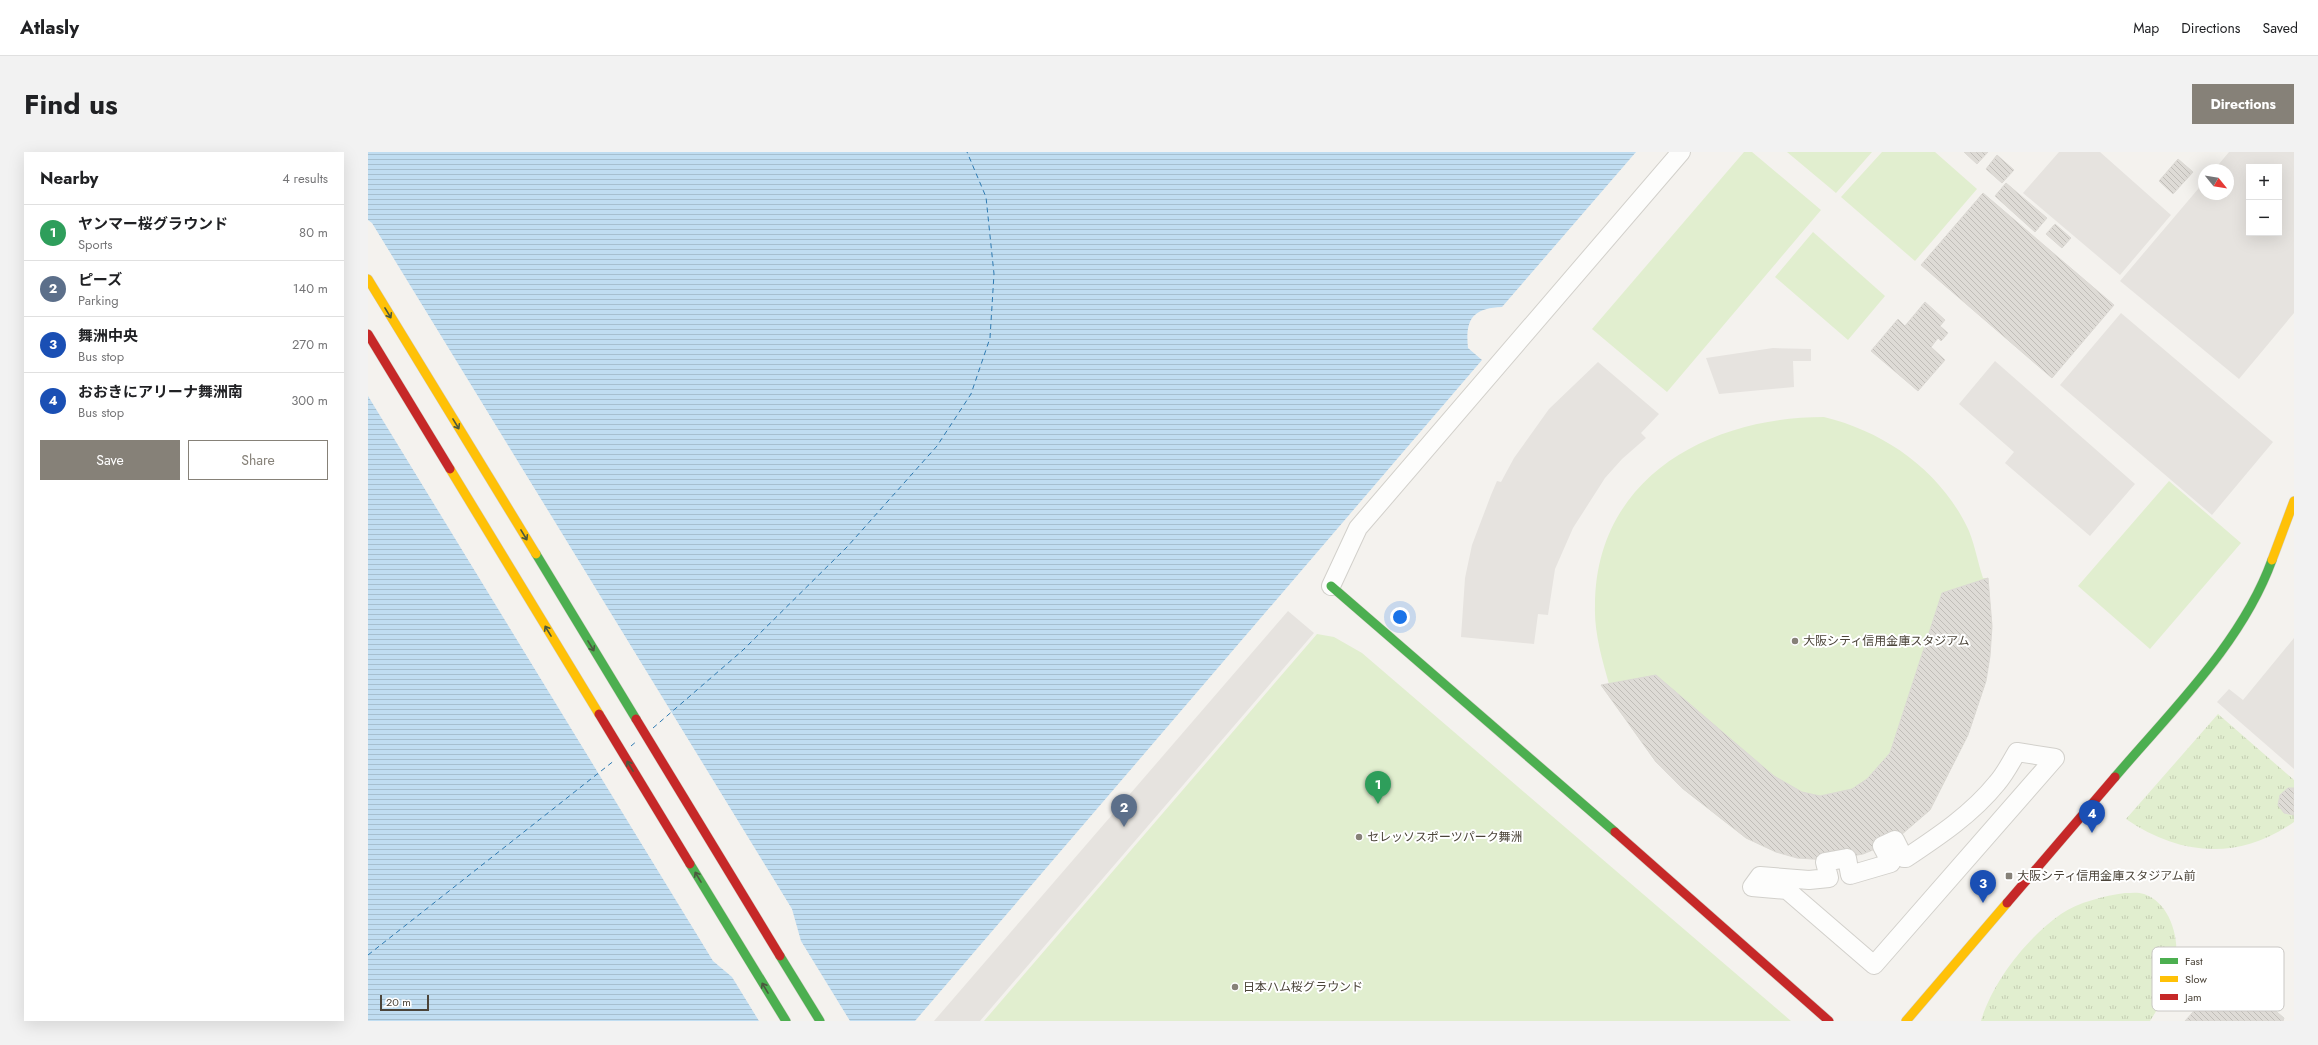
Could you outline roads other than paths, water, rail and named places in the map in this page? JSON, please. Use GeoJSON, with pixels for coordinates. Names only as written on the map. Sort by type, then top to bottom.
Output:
{"type":"FeatureCollection","features":[{"type":"Feature","properties":{"kind":"street"},"geometry":{"type":"LineString","coordinates":[[1681,152],[1358,528],[1331,586],[1524,751],[1829,1021]]}},
{"type":"Feature","properties":{"kind":"street"},"geometry":{"type":"LineString","coordinates":[[368,279],[820,1021]]}},
{"type":"Feature","properties":{"kind":"street"},"geometry":{"type":"LineString","coordinates":[[368,334],[786,1021]]}},
{"type":"Feature","properties":{"kind":"street"},"geometry":{"type":"LineString","coordinates":[[1906,1021],[2201,676],[2232,636],[2266,577],[2294,501]]}},
{"type":"Feature","properties":{"kind":"street"},"geometry":{"type":"LineString","coordinates":[[2017,752],[2055,758],[1874,965],[1787,890],[1752,887],[1760,876],[1809,880],[1829,878],[1826,862],[1847,858],[1850,875],[1891,863],[1882,846],[1895,840],[1904,858],[1940,836],[1975,806],[1998,782],[2017,752]]}},
{"type":"Feature","properties":{"kind":"water"},"geometry":{"type":"Polygon","coordinates":[[[368,152],[1636,152],[1502,307],[1484,310],[1473,317],[1468,330],[1468,348],[1482,360],[915,1021],[368,1021],[368,152]]]}},
{"type":"Feature","properties":{"kind":"place","name":"大阪シティ信用金庫スタジアム"},"geometry":{"type":"Point","coordinates":[1795,641]}},
{"type":"Feature","properties":{"kind":"place","name":"ヤンマー桜グラウンド"},"geometry":{"type":"Point","coordinates":[1378,804]}},
{"type":"Feature","properties":{"kind":"place","name":"ピーズ"},"geometry":{"type":"Point","coordinates":[1124,827]}},
{"type":"Feature","properties":{"kind":"place","name":"おおきにアリーナ舞洲南"},"geometry":{"type":"Point","coordinates":[2092,833]}},
{"type":"Feature","properties":{"kind":"place","name":"セレッソスポーツパーク舞洲"},"geometry":{"type":"Point","coordinates":[1359,837]}},
{"type":"Feature","properties":{"kind":"place","name":"大阪シティ信用金庫スタジアム前"},"geometry":{"type":"Point","coordinates":[2009,876]}},
{"type":"Feature","properties":{"kind":"place","name":"舞洲中央"},"geometry":{"type":"Point","coordinates":[1983,903]}},
{"type":"Feature","properties":{"kind":"place","name":"日本ハム桜グラウンド"},"geometry":{"type":"Point","coordinates":[1235,987]}}]}
